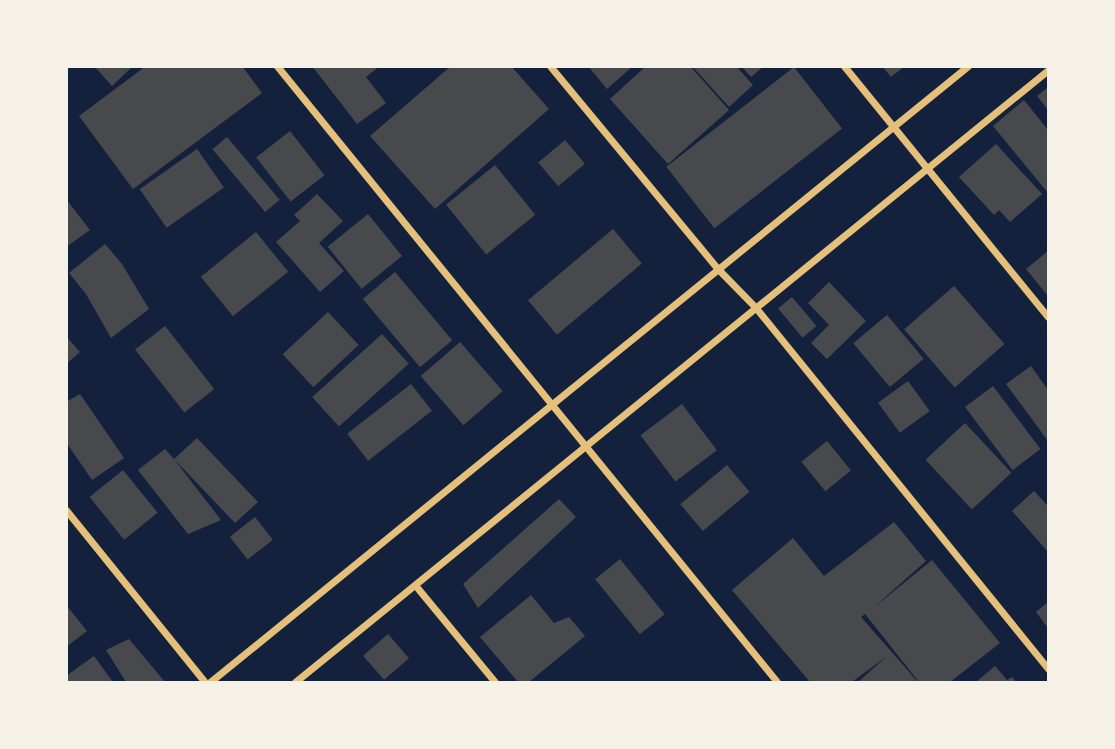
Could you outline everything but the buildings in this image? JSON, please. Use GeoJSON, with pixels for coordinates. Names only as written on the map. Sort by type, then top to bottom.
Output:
{"type":"FeatureCollection","features":[{"type":"Feature","properties":{"kind":"street"},"geometry":{"type":"LineString","coordinates":[[277,66],[550,406],[777,682]]}},
{"type":"Feature","properties":{"kind":"street"},"geometry":{"type":"LineString","coordinates":[[550,66],[718,269],[756,308],[1048,668]]}},
{"type":"Feature","properties":{"kind":"street"},"geometry":{"type":"LineString","coordinates":[[844,66],[1048,317]]}},
{"type":"Feature","properties":{"kind":"street"},"geometry":{"type":"LineString","coordinates":[[66,510],[208,682],[968,66]]}},
{"type":"Feature","properties":{"kind":"street"},"geometry":{"type":"LineString","coordinates":[[295,682],[1048,70]]}},
{"type":"Feature","properties":{"kind":"street"},"geometry":{"type":"LineString","coordinates":[[415,585],[495,682]]}}]}
